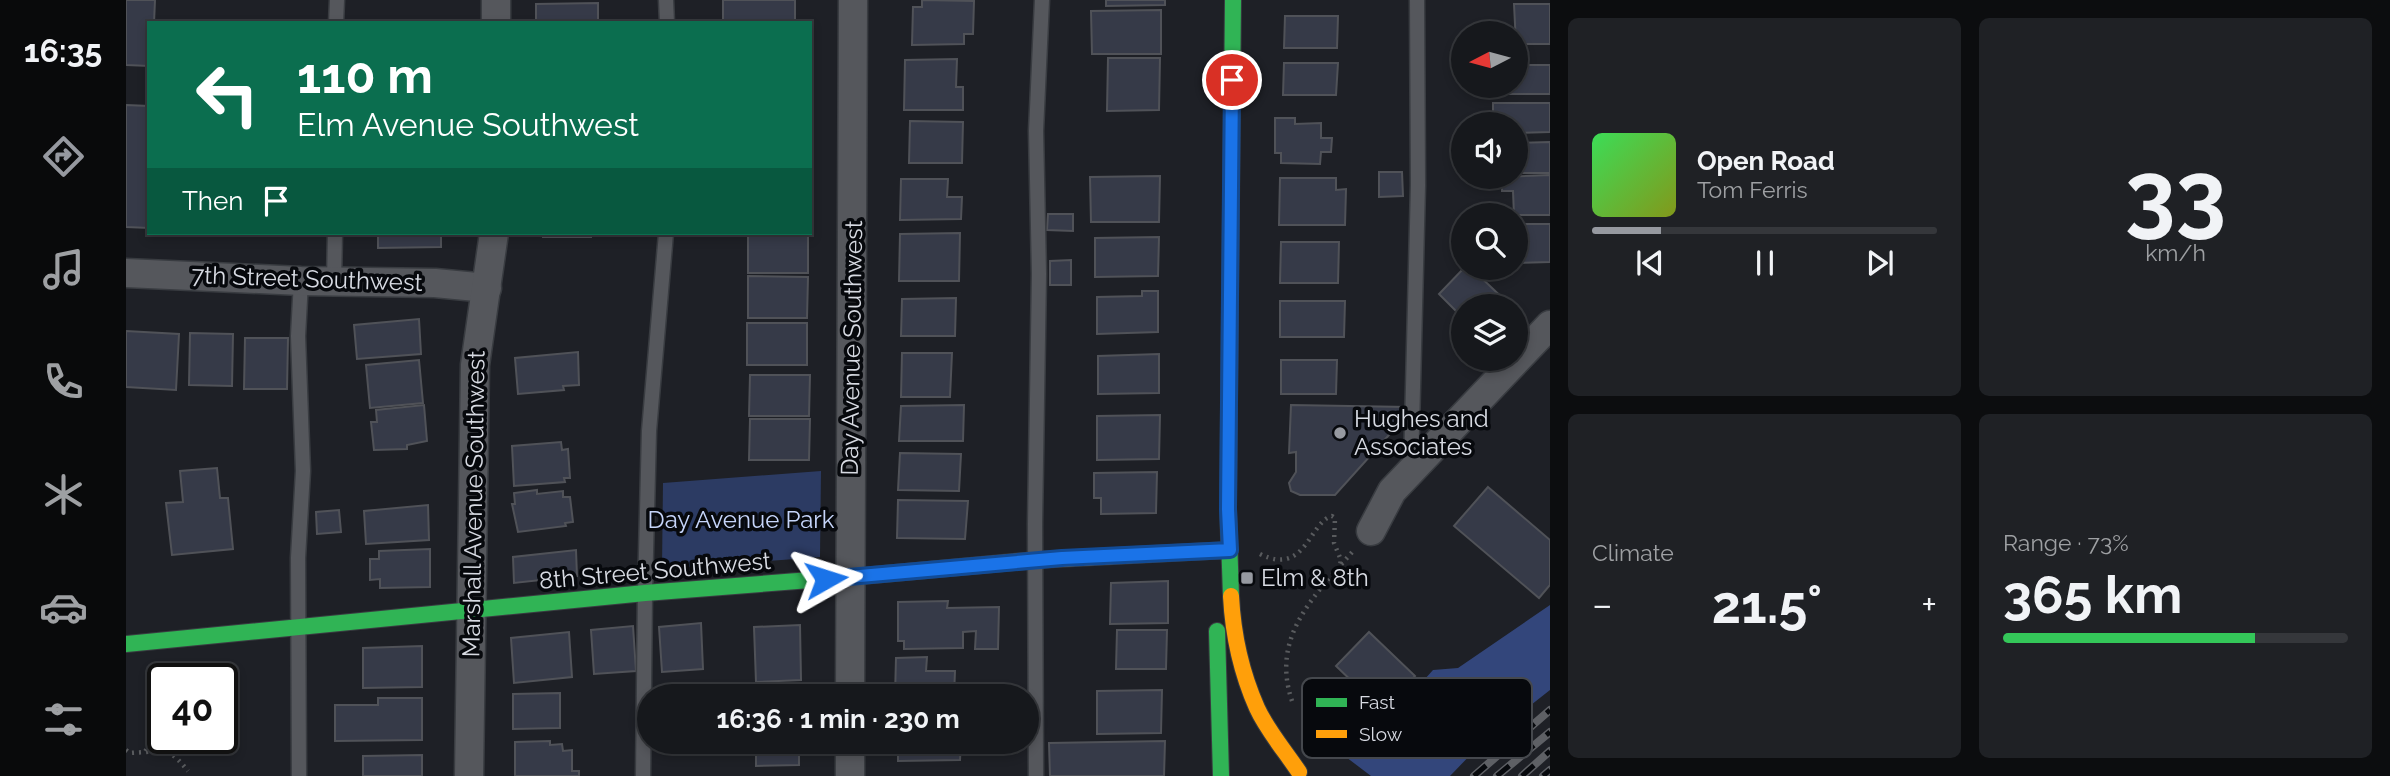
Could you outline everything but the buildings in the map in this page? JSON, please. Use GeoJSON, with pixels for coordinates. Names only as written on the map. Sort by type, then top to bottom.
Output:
{"type":"FeatureCollection","features":[{"type":"Feature","properties":{"kind":"street"},"geometry":{"type":"LineString","coordinates":[[496,0],[496,21]]}},
{"type":"Feature","properties":{"kind":"street","name":"Day Avenue Southwest"},"geometry":{"type":"LineString","coordinates":[[850,684],[853,0]]}},
{"type":"Feature","properties":{"kind":"street"},"geometry":{"type":"LineString","coordinates":[[1221,776],[1222,550],[1228,509],[1233,0]]}},
{"type":"Feature","properties":{"kind":"street","name":"Marshall Avenue Southwest"},"geometry":{"type":"LineString","coordinates":[[469,776],[475,365],[494,235]]}},
{"type":"Feature","properties":{"kind":"street","name":"7th Street Southwest"},"geometry":{"type":"LineString","coordinates":[[126,272],[301,281],[435,283],[487,288]]}},
{"type":"Feature","properties":{"kind":"street"},"geometry":{"type":"LineString","coordinates":[[1371,531],[1392,491],[1550,325]]}},
{"type":"Feature","properties":{"kind":"street"},"geometry":{"type":"LineString","coordinates":[[1222,550],[1235,641],[1243,673],[1258,710],[1297,774]]}},
{"type":"Feature","properties":{"kind":"street","name":"8th Street Southwest"},"geometry":{"type":"LineString","coordinates":[[126,643],[645,593],[1036,560],[1222,550]]}},
{"type":"Feature","properties":{"kind":"street"},"geometry":{"type":"LineString","coordinates":[[850,754],[850,776]]}},
{"type":"Feature","properties":{"kind":"lane"},"geometry":{"type":"LineString","coordinates":[[337,0],[337,21]]}},
{"type":"Feature","properties":{"kind":"lane"},"geometry":{"type":"LineString","coordinates":[[666,0],[667,21]]}},
{"type":"Feature","properties":{"kind":"lane"},"geometry":{"type":"LineString","coordinates":[[1036,776],[1039,300],[1037,131],[1042,0]]}},
{"type":"Feature","properties":{"kind":"lane"},"geometry":{"type":"LineString","coordinates":[[1411,470],[1418,185],[1418,0]]}},
{"type":"Feature","properties":{"kind":"lane"},"geometry":{"type":"LineString","coordinates":[[334,282],[335,235]]}},
{"type":"Feature","properties":{"kind":"lane"},"geometry":{"type":"LineString","coordinates":[[643,776],[649,431],[666,235]]}},
{"type":"Feature","properties":{"kind":"lane"},"geometry":{"type":"LineString","coordinates":[[299,776],[298,558],[303,471],[298,336],[301,281]]}},
{"type":"Feature","properties":{"kind":"path"},"geometry":{"type":"LineString","coordinates":[[1255,550],[1274,559],[1295,555],[1329,515],[1335,518],[1333,536],[1341,560],[1340,566],[1308,603],[1294,630],[1289,648],[1286,679],[1295,706]]}},
{"type":"Feature","properties":{"kind":"path"},"geometry":{"type":"LineString","coordinates":[[145,752],[147,748]]}},
{"type":"Feature","properties":{"kind":"path"},"geometry":{"type":"LineString","coordinates":[[126,750],[130,754],[158,750],[175,754],[188,771]]}},
{"type":"Feature","properties":{"kind":"green space","name":"Day Avenue Park"},"geometry":{"type":"Polygon","coordinates":[[[821,471],[820,557],[662,569],[663,483],[821,471]]]}},
{"type":"Feature","properties":{"kind":"shaded area"},"geometry":{"type":"Polygon","coordinates":[[[1550,605],[1550,690],[1532,704],[1532,678],[1426,678],[1433,670],[1458,668],[1550,605]]]}},
{"type":"Feature","properties":{"kind":"shaded area"},"geometry":{"type":"Polygon","coordinates":[[[1347,758],[1467,758],[1450,776],[1371,776],[1347,758]]]}},
{"type":"Feature","properties":{"kind":"railway"},"geometry":{"type":"LineString","coordinates":[[1532,726],[1550,710]]}},
{"type":"Feature","properties":{"kind":"railway"},"geometry":{"type":"LineString","coordinates":[[1532,747],[1550,732]]}},
{"type":"Feature","properties":{"kind":"railway"},"geometry":{"type":"LineString","coordinates":[[1522,776],[1550,751]]}},
{"type":"Feature","properties":{"kind":"railway"},"geometry":{"type":"LineString","coordinates":[[1474,776],[1495,758]]}},
{"type":"Feature","properties":{"kind":"railway"},"geometry":{"type":"LineString","coordinates":[[1497,776],[1519,758]]}},
{"type":"Feature","properties":{"kind":"railway"},"geometry":{"type":"LineString","coordinates":[[1543,776],[1550,770]]}},
{"type":"Feature","properties":{"kind":"traffic: fast"},"geometry":{"type":"LineString","coordinates":[[1231,596],[1228,509],[1233,0]]}},
{"type":"Feature","properties":{"kind":"traffic: fast"},"geometry":{"type":"LineString","coordinates":[[126,644],[645,593],[862,576]]}},
{"type":"Feature","properties":{"kind":"traffic: fast"},"geometry":{"type":"LineString","coordinates":[[1217,631],[1221,776]]}},
{"type":"Feature","properties":{"kind":"traffic: slow"},"geometry":{"type":"LineString","coordinates":[[862,576],[1036,560],[1230,550]]}},
{"type":"Feature","properties":{"kind":"traffic: slow"},"geometry":{"type":"LineString","coordinates":[[1231,596],[1239,653],[1251,694],[1266,724],[1299,772]]}},
{"type":"Feature","properties":{"kind":"place","name":"Hughes and Associates"},"geometry":{"type":"Point","coordinates":[1340,433]}},
{"type":"Feature","properties":{"kind":"place","name":"Elm & 8th"},"geometry":{"type":"Point","coordinates":[1247,578]}},
{"type":"Feature","properties":{"kind":"route"},"geometry":{"type":"LineString","coordinates":[[826,579],[1115,554],[1230,550],[1228,509],[1232,80]]}}]}
